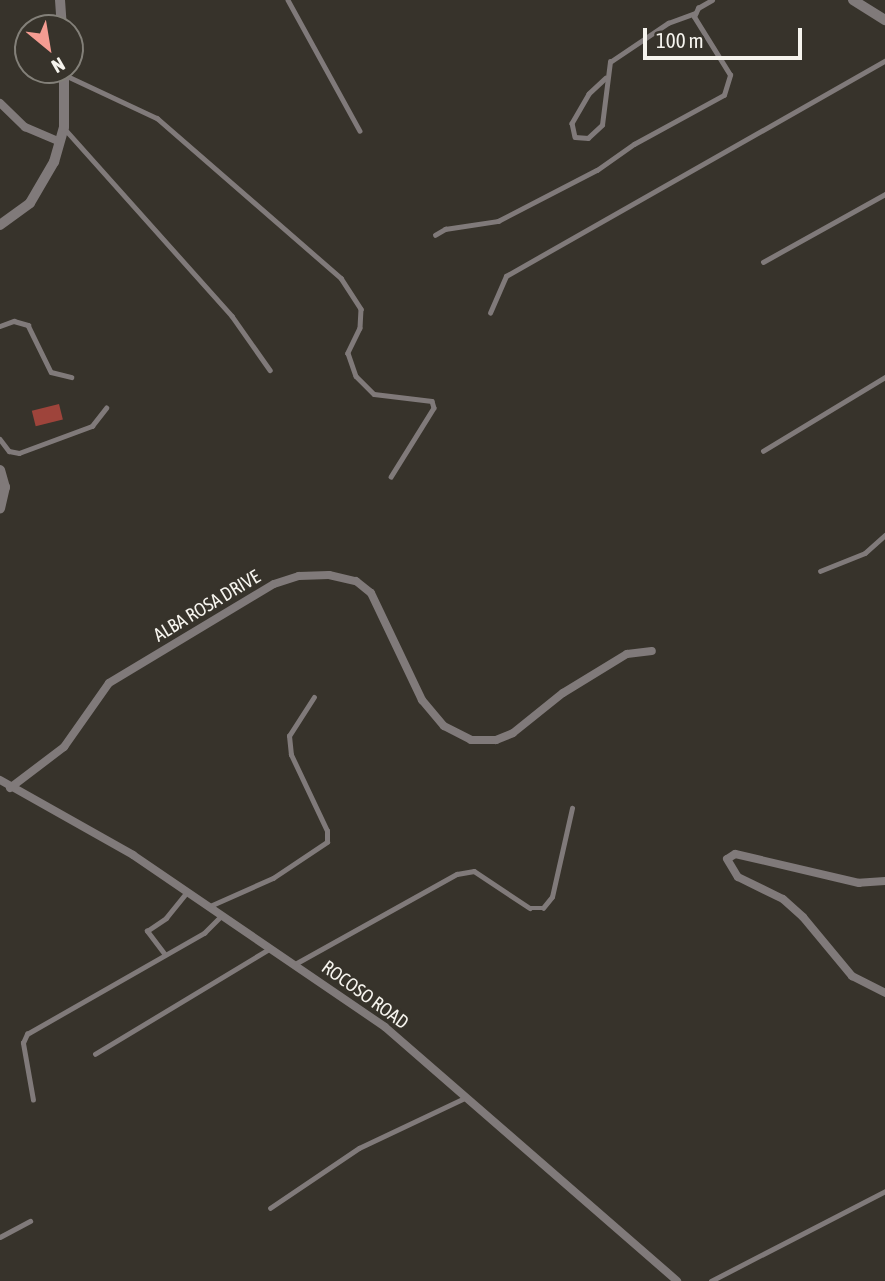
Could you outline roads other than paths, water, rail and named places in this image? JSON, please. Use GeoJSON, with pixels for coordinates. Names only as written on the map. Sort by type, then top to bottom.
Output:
{"type":"FeatureCollection","features":[{"type":"Feature","properties":{"kind":"street"},"geometry":{"type":"LineString","coordinates":[[853,0],[885,20]]}},
{"type":"Feature","properties":{"kind":"street"},"geometry":{"type":"LineString","coordinates":[[0,225],[30,204],[48,174],[64,127],[64,84]]}},
{"type":"Feature","properties":{"kind":"street"},"geometry":{"type":"LineString","coordinates":[[0,103],[25,127],[60,142]]}},
{"type":"Feature","properties":{"kind":"street"},"geometry":{"type":"LineString","coordinates":[[0,470],[5,487],[0,508]]}},
{"type":"Feature","properties":{"kind":"street","name":"ALBA ROSA DRIVE"},"geometry":{"type":"LineString","coordinates":[[10,788],[64,747],[109,683],[274,584],[299,576],[329,575],[356,581],[371,593],[403,670],[422,700],[444,726],[471,740],[488,741],[513,733],[563,693],[627,654],[652,651]]}},
{"type":"Feature","properties":{"kind":"street","name":"ROCOSO ROAD"},"geometry":{"type":"LineString","coordinates":[[0,780],[133,855],[385,1027],[677,1281]]}},
{"type":"Feature","properties":{"kind":"street"},"geometry":{"type":"LineString","coordinates":[[885,881],[859,883],[743,856],[727,859],[738,877],[783,899],[803,917],[852,976],[885,993]]}},
{"type":"Feature","properties":{"kind":"lane"},"geometry":{"type":"LineString","coordinates":[[288,0],[360,131]]}},
{"type":"Feature","properties":{"kind":"lane"},"geometry":{"type":"LineString","coordinates":[[606,78],[589,94],[572,123],[575,137],[588,138],[602,125],[610,62],[622,50],[686,13],[695,13],[712,0]]}},
{"type":"Feature","properties":{"kind":"lane"},"geometry":{"type":"LineString","coordinates":[[435,235],[445,229],[498,221],[597,170],[634,144],[724,95],[730,75],[695,13]]}},
{"type":"Feature","properties":{"kind":"lane"},"geometry":{"type":"LineString","coordinates":[[490,313],[506,276],[885,61]]}},
{"type":"Feature","properties":{"kind":"lane"},"geometry":{"type":"LineString","coordinates":[[84,82],[157,118],[341,278],[361,309],[360,328],[348,353],[356,376],[374,394],[432,401],[435,408],[391,477]]}},
{"type":"Feature","properties":{"kind":"lane"},"geometry":{"type":"LineString","coordinates":[[64,127],[232,316],[270,370]]}},
{"type":"Feature","properties":{"kind":"lane"},"geometry":{"type":"LineString","coordinates":[[763,262],[885,194]]}},
{"type":"Feature","properties":{"kind":"lane"},"geometry":{"type":"LineString","coordinates":[[0,327],[14,321],[28,325],[51,372],[71,377]]}},
{"type":"Feature","properties":{"kind":"lane"},"geometry":{"type":"LineString","coordinates":[[763,451],[885,377]]}},
{"type":"Feature","properties":{"kind":"lane"},"geometry":{"type":"LineString","coordinates":[[0,439],[9,451],[19,453],[92,426],[106,408]]}},
{"type":"Feature","properties":{"kind":"lane"},"geometry":{"type":"LineString","coordinates":[[820,571],[865,553],[885,535]]}},
{"type":"Feature","properties":{"kind":"lane"},"geometry":{"type":"LineString","coordinates":[[210,907],[273,878],[327,842],[327,831],[291,755],[289,736],[314,697]]}},
{"type":"Feature","properties":{"kind":"lane"},"geometry":{"type":"LineString","coordinates":[[295,964],[457,874],[474,871],[530,908],[543,908],[552,897],[572,808]]}},
{"type":"Feature","properties":{"kind":"lane"},"geometry":{"type":"LineString","coordinates":[[165,956],[147,931],[166,918],[187,892]]}},
{"type":"Feature","properties":{"kind":"lane"},"geometry":{"type":"LineString","coordinates":[[33,1100],[23,1043],[27,1034],[204,933],[222,915]]}},
{"type":"Feature","properties":{"kind":"lane"},"geometry":{"type":"LineString","coordinates":[[95,1054],[271,948]]}},
{"type":"Feature","properties":{"kind":"lane"},"geometry":{"type":"LineString","coordinates":[[270,1208],[359,1149],[466,1098]]}},
{"type":"Feature","properties":{"kind":"lane"},"geometry":{"type":"LineString","coordinates":[[711,1281],[885,1191]]}},
{"type":"Feature","properties":{"kind":"lane"},"geometry":{"type":"LineString","coordinates":[[0,1237],[30,1220]]}}]}
